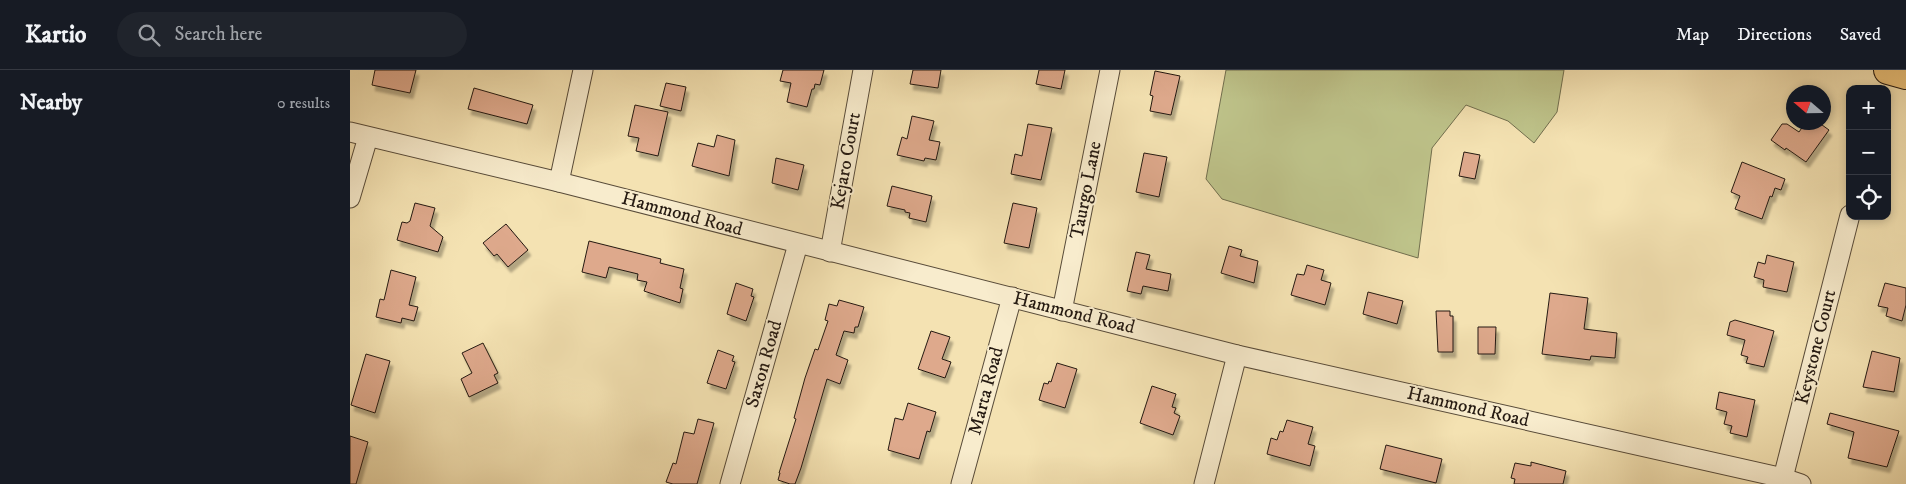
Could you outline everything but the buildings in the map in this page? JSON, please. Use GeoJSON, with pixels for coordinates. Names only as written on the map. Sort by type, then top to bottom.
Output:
{"type":"FeatureCollection","features":[{"type":"Feature","properties":{"kind":"highway"},"geometry":{"type":"LineString","coordinates":[[1888,70],[1906,75]]}},
{"type":"Feature","properties":{"kind":"street"},"geometry":{"type":"LineString","coordinates":[[559,182],[583,70]]}},
{"type":"Feature","properties":{"kind":"street","name":"Kejaro Court"},"geometry":{"type":"LineString","coordinates":[[830,252],[864,70]]}},
{"type":"Feature","properties":{"kind":"street","name":"Taurgo Lane"},"geometry":{"type":"LineString","coordinates":[[1062,311],[1110,70]]}},
{"type":"Feature","properties":{"kind":"street"},"geometry":{"type":"LineString","coordinates":[[350,198],[359,134]]}},
{"type":"Feature","properties":{"kind":"street","name":"Hammond Road"},"geometry":{"type":"LineString","coordinates":[[359,134],[559,182],[1237,355],[1783,478],[1801,484]]}},
{"type":"Feature","properties":{"kind":"street","name":"Keystone Court"},"geometry":{"type":"LineString","coordinates":[[1783,478],[1849,220]]}},
{"type":"Feature","properties":{"kind":"street","name":"Saxon Road"},"geometry":{"type":"LineString","coordinates":[[730,484],[798,244]]}},
{"type":"Feature","properties":{"kind":"street","name":"Marta Road"},"geometry":{"type":"LineString","coordinates":[[960,484],[1012,297]]}},
{"type":"Feature","properties":{"kind":"street"},"geometry":{"type":"LineString","coordinates":[[1204,484],[1237,355]]}},
{"type":"Feature","properties":{"kind":"green space"},"geometry":{"type":"Polygon","coordinates":[[[1226,70],[1564,70],[1557,112],[1534,143],[1508,121],[1466,105],[1432,148],[1418,258],[1222,199],[1206,179],[1226,70]]]}}]}
